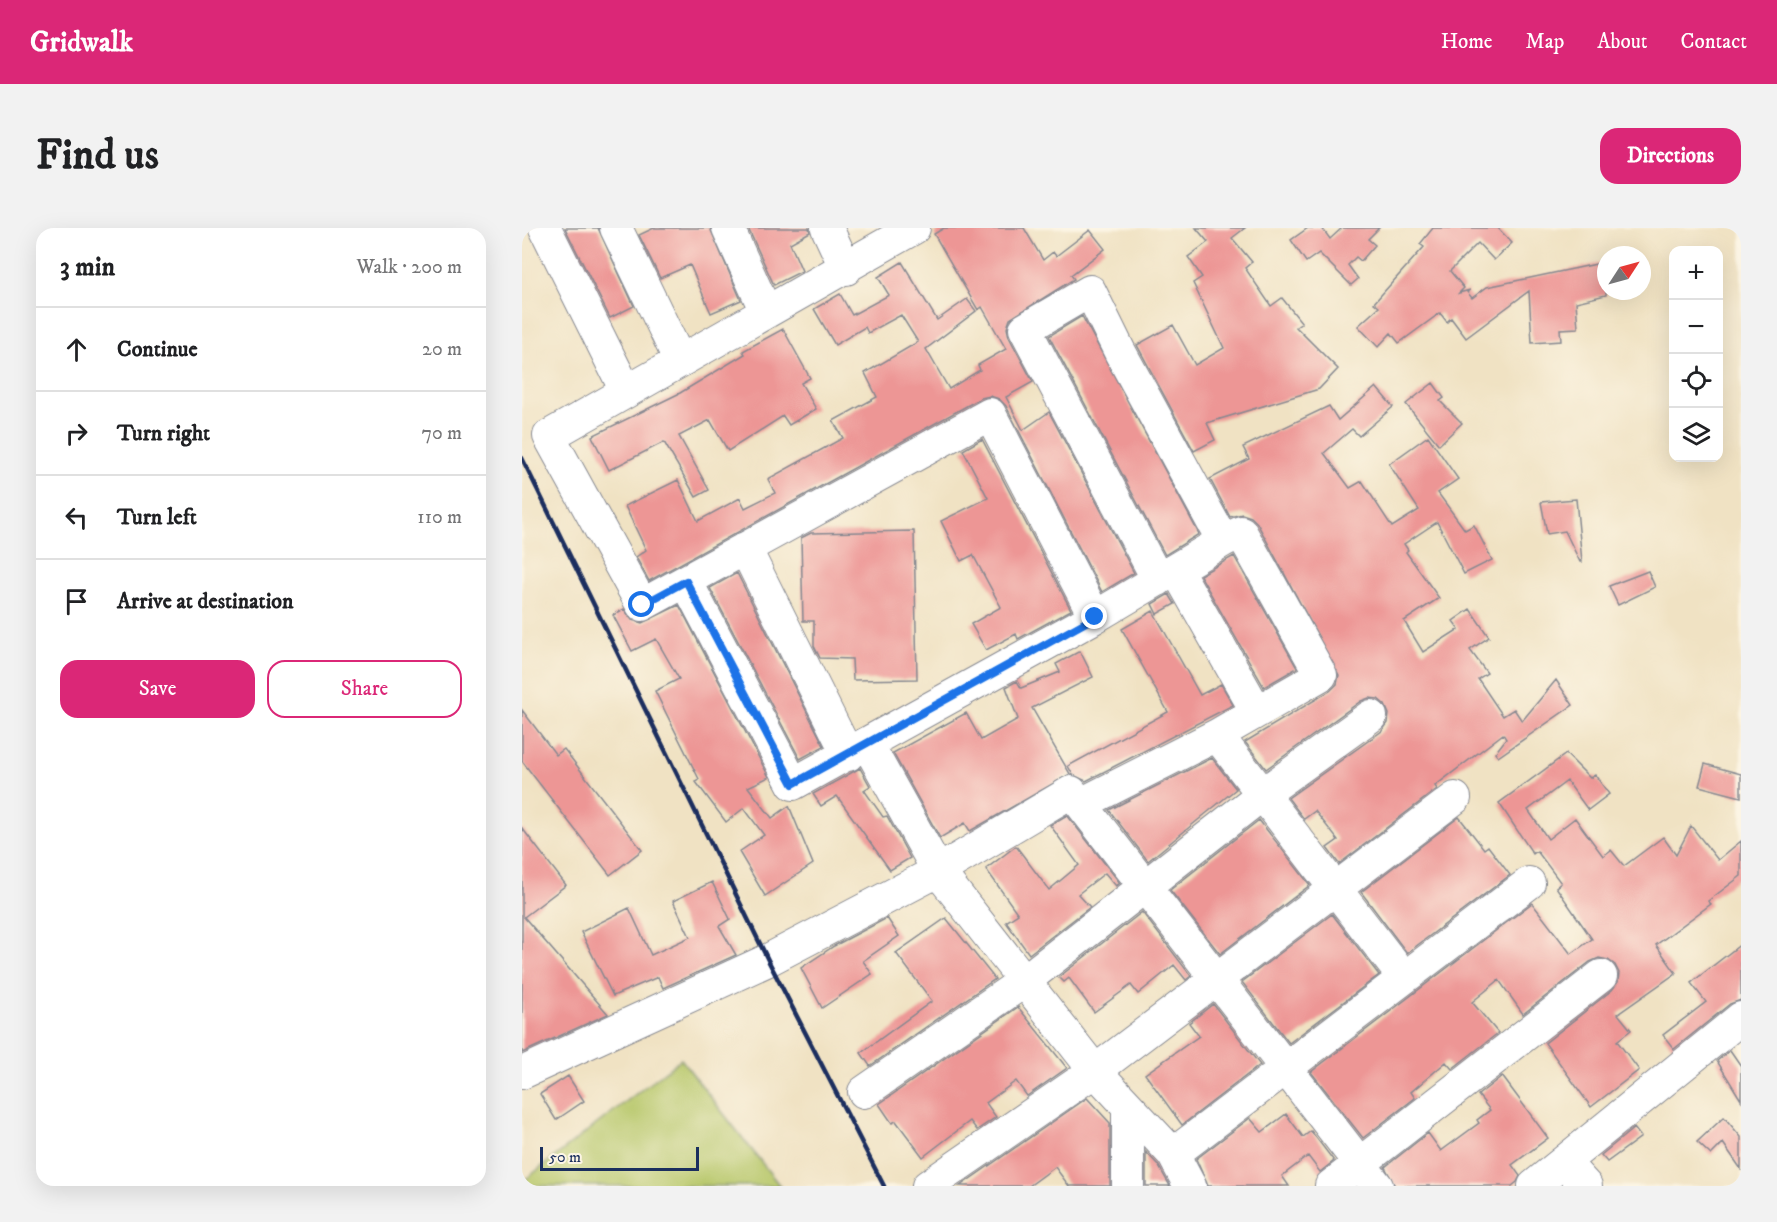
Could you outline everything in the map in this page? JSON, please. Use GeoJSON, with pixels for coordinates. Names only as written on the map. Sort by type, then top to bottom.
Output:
{"type":"FeatureCollection","features":[{"type":"Feature","properties":{"kind":"street"},"geometry":{"type":"LineString","coordinates":[[545,228],[626,391]]}},
{"type":"Feature","properties":{"kind":"street"},"geometry":{"type":"LineString","coordinates":[[616,228],[680,361]]}},
{"type":"Feature","properties":{"kind":"street"},"geometry":{"type":"LineString","coordinates":[[728,228],[766,312]]}},
{"type":"Feature","properties":{"kind":"street"},"geometry":{"type":"LineString","coordinates":[[827,228],[846,269]]}},
{"type":"Feature","properties":{"kind":"street"},"geometry":{"type":"LineString","coordinates":[[914,228],[846,269],[549,436],[642,605],[990,414],[1095,617]]}},
{"type":"Feature","properties":{"kind":"street"},"geometry":{"type":"LineString","coordinates":[[1223,541],[1120,352],[1090,291],[1025,329],[1167,574],[1257,712]]}},
{"type":"Feature","properties":{"kind":"street"},"geometry":{"type":"LineString","coordinates":[[686,581],[793,784],[1095,617],[1241,532],[1321,675],[1218,735],[1081,804]]}},
{"type":"Feature","properties":{"kind":"street"},"geometry":{"type":"LineString","coordinates":[[745,548],[858,750],[938,871],[1095,1071],[1128,1109],[1173,1154],[1190,1186]]}},
{"type":"Feature","properties":{"kind":"street"},"geometry":{"type":"LineString","coordinates":[[864,1092],[1023,982],[1264,793],[1371,716]]}},
{"type":"Feature","properties":{"kind":"street"},"geometry":{"type":"LineString","coordinates":[[1218,735],[1404,978]]}},
{"type":"Feature","properties":{"kind":"street"},"geometry":{"type":"LineString","coordinates":[[522,1073],[768,960],[938,871],[1071,792],[1368,1175]]}},
{"type":"Feature","properties":{"kind":"street"},"geometry":{"type":"LineString","coordinates":[[928,1186],[1095,1071],[1334,887],[1455,798]]}},
{"type":"Feature","properties":{"kind":"street"},"geometry":{"type":"LineString","coordinates":[[1173,1154],[1529,883]]}},
{"type":"Feature","properties":{"kind":"street"},"geometry":{"type":"LineString","coordinates":[[1331,1186],[1368,1175],[1601,976]]}},
{"type":"Feature","properties":{"kind":"street"},"geometry":{"type":"LineString","coordinates":[[1534,1186],[1741,1018]]}},
{"type":"Feature","properties":{"kind":"street"},"geometry":{"type":"LineString","coordinates":[[1128,1109],[1128,1186]]}},
{"type":"Feature","properties":{"kind":"street"},"geometry":{"type":"LineString","coordinates":[[1564,1162],[1586,1186]]}},
{"type":"Feature","properties":{"kind":"green space"},"geometry":{"type":"Polygon","coordinates":[[[681,1059],[780,1186],[522,1186],[522,1182],[681,1059]]]}},
{"type":"Feature","properties":{"kind":"building"},"geometry":{"type":"Polygon","coordinates":[[[565,228],[598,228],[634,306],[610,318],[565,228]]]}},
{"type":"Feature","properties":{"kind":"building"},"geometry":{"type":"Polygon","coordinates":[[[654,228],[710,228],[741,300],[711,313],[690,265],[660,278],[639,235],[654,228]]]}},
{"type":"Feature","properties":{"kind":"building"},"geometry":{"type":"Polygon","coordinates":[[[748,228],[809,228],[810,232],[790,243],[802,271],[774,285],[748,228]]]}},
{"type":"Feature","properties":{"kind":"building"},"geometry":{"type":"Polygon","coordinates":[[[944,228],[1024,228],[1043,260],[1053,252],[1056,256],[1090,230],[1105,249],[1071,275],[1074,279],[1010,319],[1007,328],[1009,337],[1033,382],[1006,397],[1023,430],[1049,412],[1134,573],[1102,592],[1006,406],[999,399],[990,396],[981,398],[649,581],[636,557],[646,550],[625,506],[678,480],[698,521],[740,498],[745,508],[775,493],[768,479],[843,438],[833,421],[877,397],[865,373],[918,342],[901,315],[868,333],[865,327],[835,345],[814,309],[840,294],[852,315],[889,295],[878,277],[902,262],[937,320],[967,299],[976,311],[926,349],[949,389],[980,370],[978,365],[1006,349],[982,307],[978,310],[934,234],[944,228]]]}},
{"type":"Feature","properties":{"kind":"building"},"geometry":{"type":"Polygon","coordinates":[[[1196,228],[1245,228],[1232,238],[1252,262],[1245,268],[1271,306],[1282,298],[1302,323],[1296,327],[1338,369],[1319,389],[1207,423],[1215,440],[1194,451],[1137,345],[1173,325],[1195,365],[1224,348],[1193,283],[1202,277],[1188,257],[1208,242],[1196,228]]]}},
{"type":"Feature","properties":{"kind":"building"},"geometry":{"type":"Polygon","coordinates":[[[1308,228],[1322,228],[1330,239],[1342,228],[1379,228],[1368,239],[1375,245],[1361,261],[1356,257],[1348,265],[1358,279],[1351,285],[1319,253],[1306,262],[1291,240],[1308,228]]]}},
{"type":"Feature","properties":{"kind":"building"},"geometry":{"type":"Polygon","coordinates":[[[1433,228],[1498,228],[1512,243],[1494,260],[1478,243],[1450,271],[1464,288],[1459,293],[1470,290],[1467,292],[1472,298],[1487,287],[1597,264],[1597,297],[1576,302],[1578,328],[1560,329],[1561,341],[1532,343],[1529,291],[1466,338],[1451,318],[1447,322],[1440,313],[1399,343],[1391,333],[1378,347],[1358,326],[1379,307],[1374,303],[1424,247],[1420,244],[1433,228]]]}},
{"type":"Feature","properties":{"kind":"building"},"geometry":{"type":"Polygon","coordinates":[[[1082,316],[1199,534],[1165,555],[1049,336],[1082,316]]]}},
{"type":"Feature","properties":{"kind":"building"},"geometry":{"type":"Polygon","coordinates":[[[783,329],[810,378],[801,383],[816,409],[789,425],[783,416],[728,451],[710,420],[679,436],[709,490],[696,497],[664,442],[609,470],[592,436],[680,393],[745,354],[743,351],[783,329]]]}},
{"type":"Feature","properties":{"kind":"building"},"geometry":{"type":"Polygon","coordinates":[[[1433,383],[1444,398],[1440,401],[1462,423],[1439,445],[1406,404],[1433,383]]]}},
{"type":"Feature","properties":{"kind":"building"},"geometry":{"type":"Polygon","coordinates":[[[1376,387],[1393,407],[1359,436],[1352,429],[1324,453],[1350,488],[1362,481],[1392,527],[1419,510],[1389,464],[1428,436],[1458,479],[1438,493],[1465,530],[1474,525],[1492,560],[1464,574],[1437,522],[1404,544],[1408,550],[1406,552],[1439,598],[1404,621],[1423,652],[1459,629],[1453,621],[1470,609],[1489,637],[1470,650],[1487,673],[1478,679],[1503,716],[1514,709],[1522,721],[1556,680],[1573,705],[1498,757],[1495,753],[1506,739],[1503,734],[1435,786],[1437,789],[1339,864],[1327,848],[1338,840],[1315,811],[1304,819],[1288,798],[1382,731],[1388,723],[1389,714],[1385,705],[1378,699],[1369,698],[1361,701],[1266,769],[1245,742],[1330,691],[1337,684],[1339,675],[1257,523],[1251,517],[1242,514],[1230,517],[1210,479],[1249,459],[1243,447],[1329,406],[1338,420],[1376,387]]]}},
{"type":"Feature","properties":{"kind":"building"},"geometry":{"type":"Polygon","coordinates":[[[982,439],[1071,610],[1018,639],[1016,634],[986,650],[971,624],[1001,607],[973,555],[961,561],[941,521],[988,498],[963,450],[982,439]]]}},
{"type":"Feature","properties":{"kind":"building"},"geometry":{"type":"Polygon","coordinates":[[[1576,499],[1582,562],[1565,531],[1547,534],[1541,502],[1576,499]]]}},
{"type":"Feature","properties":{"kind":"building"},"geometry":{"type":"Polygon","coordinates":[[[914,531],[917,679],[853,680],[852,659],[820,658],[814,646],[814,621],[803,621],[801,538],[811,533],[914,531]]]}},
{"type":"Feature","properties":{"kind":"building"},"geometry":{"type":"Polygon","coordinates":[[[1234,556],[1297,668],[1264,687],[1200,575],[1234,556]]]}},
{"type":"Feature","properties":{"kind":"building"},"geometry":{"type":"Polygon","coordinates":[[[1648,571],[1655,587],[1618,605],[1609,586],[1648,571]]]}},
{"type":"Feature","properties":{"kind":"building"},"geometry":{"type":"Polygon","coordinates":[[[737,573],[824,746],[800,759],[710,588],[737,573]]]}},
{"type":"Feature","properties":{"kind":"building"},"geometry":{"type":"Polygon","coordinates":[[[1169,594],[1175,604],[1157,614],[1152,604],[1169,594]]]}},
{"type":"Feature","properties":{"kind":"building"},"geometry":{"type":"Polygon","coordinates":[[[679,605],[769,777],[748,787],[772,818],[789,806],[813,864],[765,896],[739,852],[764,835],[744,808],[726,822],[696,782],[699,779],[655,691],[679,679],[656,639],[632,651],[613,615],[624,609],[632,620],[642,623],[679,605]]]}},
{"type":"Feature","properties":{"kind":"building"},"geometry":{"type":"Polygon","coordinates":[[[1153,611],[1200,695],[1221,684],[1233,705],[1086,781],[1073,775],[1068,766],[1168,712],[1122,629],[1153,611]]]}},
{"type":"Feature","properties":{"kind":"building"},"geometry":{"type":"Polygon","coordinates":[[[1080,651],[1093,677],[1032,708],[1070,774],[970,831],[965,823],[940,838],[893,753],[966,713],[981,740],[1018,719],[1006,687],[1017,681],[1021,688],[1060,672],[1056,664],[1080,651]]]}},
{"type":"Feature","properties":{"kind":"building"},"geometry":{"type":"Polygon","coordinates":[[[522,710],[556,755],[564,749],[642,850],[610,875],[522,761],[522,710]]]}},
{"type":"Feature","properties":{"kind":"building"},"geometry":{"type":"Polygon","coordinates":[[[1566,754],[1590,778],[1595,775],[1609,794],[1588,810],[1567,781],[1528,810],[1548,839],[1575,818],[1603,856],[1611,850],[1624,866],[1663,837],[1676,855],[1691,826],[1718,860],[1741,841],[1741,876],[1708,901],[1711,904],[1656,945],[1676,973],[1618,1014],[1631,1030],[1617,1041],[1639,1070],[1591,1107],[1545,1043],[1612,990],[1618,982],[1619,973],[1615,965],[1608,960],[1599,958],[1590,962],[1523,1014],[1499,980],[1472,1002],[1498,1033],[1452,1069],[1446,1062],[1411,1092],[1415,1098],[1363,1138],[1311,1072],[1532,903],[1571,954],[1592,939],[1556,887],[1561,883],[1537,851],[1533,854],[1499,803],[1566,754]]]}},
{"type":"Feature","properties":{"kind":"building"},"geometry":{"type":"Polygon","coordinates":[[[1212,758],[1236,789],[1148,861],[1109,810],[1212,758]]]}},
{"type":"Feature","properties":{"kind":"building"},"geometry":{"type":"Polygon","coordinates":[[[1705,764],[1741,774],[1741,797],[1699,786],[1705,764]]]}},
{"type":"Feature","properties":{"kind":"building"},"geometry":{"type":"Polygon","coordinates":[[[860,768],[870,786],[864,790],[883,817],[887,816],[910,858],[890,870],[837,796],[821,806],[813,794],[860,768]]]}},
{"type":"Feature","properties":{"kind":"building"},"geometry":{"type":"Polygon","coordinates":[[[1067,815],[1120,883],[1116,886],[1105,873],[1078,894],[1090,907],[1029,954],[1006,922],[1018,914],[986,869],[1016,846],[1049,890],[1079,865],[1050,825],[1067,815]]]}},
{"type":"Feature","properties":{"kind":"building"},"geometry":{"type":"Polygon","coordinates":[[[1459,817],[1484,849],[1488,846],[1510,875],[1407,953],[1361,892],[1459,817]]]}},
{"type":"Feature","properties":{"kind":"building"},"geometry":{"type":"Polygon","coordinates":[[[1259,820],[1310,885],[1220,954],[1170,890],[1259,820]]]}},
{"type":"Feature","properties":{"kind":"building"},"geometry":{"type":"Polygon","coordinates":[[[522,828],[566,885],[524,917],[608,1014],[522,1053],[522,828]]]}},
{"type":"Feature","properties":{"kind":"building"},"geometry":{"type":"Polygon","coordinates":[[[712,882],[730,919],[719,926],[736,955],[663,988],[658,977],[613,996],[581,932],[629,908],[651,955],[690,937],[673,901],[712,882]]]}},
{"type":"Feature","properties":{"kind":"building"},"geometry":{"type":"Polygon","coordinates":[[[1142,912],[1191,976],[1186,980],[1174,965],[1138,994],[1131,985],[1094,1012],[1069,978],[1064,982],[1059,977],[1142,912]]]}},
{"type":"Feature","properties":{"kind":"building"},"geometry":{"type":"Polygon","coordinates":[[[1332,914],[1379,975],[1289,1043],[1242,982],[1332,914]]]}},
{"type":"Feature","properties":{"kind":"building"},"geometry":{"type":"Polygon","coordinates":[[[887,918],[899,936],[863,961],[872,974],[822,1008],[801,968],[834,946],[887,918]]]}},
{"type":"Feature","properties":{"kind":"building"},"geometry":{"type":"Polygon","coordinates":[[[946,918],[995,979],[870,1066],[861,1053],[932,1001],[896,953],[946,918]]]}},
{"type":"Feature","properties":{"kind":"building"},"geometry":{"type":"Polygon","coordinates":[[[1741,944],[1741,1000],[1730,1004],[1674,1049],[1663,1035],[1706,1002],[1691,983],[1741,944]]]}},
{"type":"Feature","properties":{"kind":"building"},"geometry":{"type":"Polygon","coordinates":[[[1213,1004],[1260,1065],[1182,1125],[1145,1074],[1199,1036],[1189,1023],[1213,1004]]]}},
{"type":"Feature","properties":{"kind":"building"},"geometry":{"type":"Polygon","coordinates":[[[1018,1007],[1067,1068],[1027,1096],[1016,1081],[986,1103],[996,1117],[977,1130],[970,1121],[923,1157],[896,1121],[892,1123],[879,1104],[1018,1007]]]}},
{"type":"Feature","properties":{"kind":"building"},"geometry":{"type":"Polygon","coordinates":[[[1730,1050],[1741,1066],[1741,1100],[1717,1061],[1730,1050]]]}},
{"type":"Feature","properties":{"kind":"building"},"geometry":{"type":"Polygon","coordinates":[[[568,1076],[584,1101],[556,1120],[540,1094],[568,1076]]]}},
{"type":"Feature","properties":{"kind":"building"},"geometry":{"type":"Polygon","coordinates":[[[1502,1076],[1548,1138],[1512,1165],[1520,1176],[1517,1182],[1512,1186],[1395,1186],[1385,1167],[1428,1133],[1441,1151],[1479,1123],[1477,1120],[1490,1110],[1478,1095],[1502,1076]]]}},
{"type":"Feature","properties":{"kind":"building"},"geometry":{"type":"Polygon","coordinates":[[[1087,1098],[1110,1123],[1110,1186],[1069,1186],[1055,1167],[1029,1186],[960,1186],[1087,1098]]]}},
{"type":"Feature","properties":{"kind":"building"},"geometry":{"type":"Polygon","coordinates":[[[1286,1114],[1303,1137],[1311,1131],[1334,1161],[1320,1172],[1308,1156],[1282,1176],[1289,1186],[1208,1186],[1196,1159],[1250,1118],[1262,1132],[1286,1114]]]}},
{"type":"Feature","properties":{"kind":"building"},"geometry":{"type":"Polygon","coordinates":[[[1724,1117],[1741,1137],[1741,1169],[1723,1143],[1711,1155],[1697,1142],[1724,1117]]]}},
{"type":"Feature","properties":{"kind":"building"},"geometry":{"type":"Polygon","coordinates":[[[1634,1128],[1641,1137],[1607,1162],[1601,1155],[1634,1128]]]}},
{"type":"Feature","properties":{"kind":"building"},"geometry":{"type":"Polygon","coordinates":[[[1146,1152],[1158,1165],[1170,1186],[1146,1186],[1146,1152]]]}},
{"type":"Feature","properties":{"kind":"railway"},"geometry":{"type":"LineString","coordinates":[[522,458],[768,960],[884,1186]]}},
{"type":"Feature","properties":{"kind":"route"},"geometry":{"type":"LineString","coordinates":[[642,605],[686,581],[793,784],[1095,617]]}}]}
